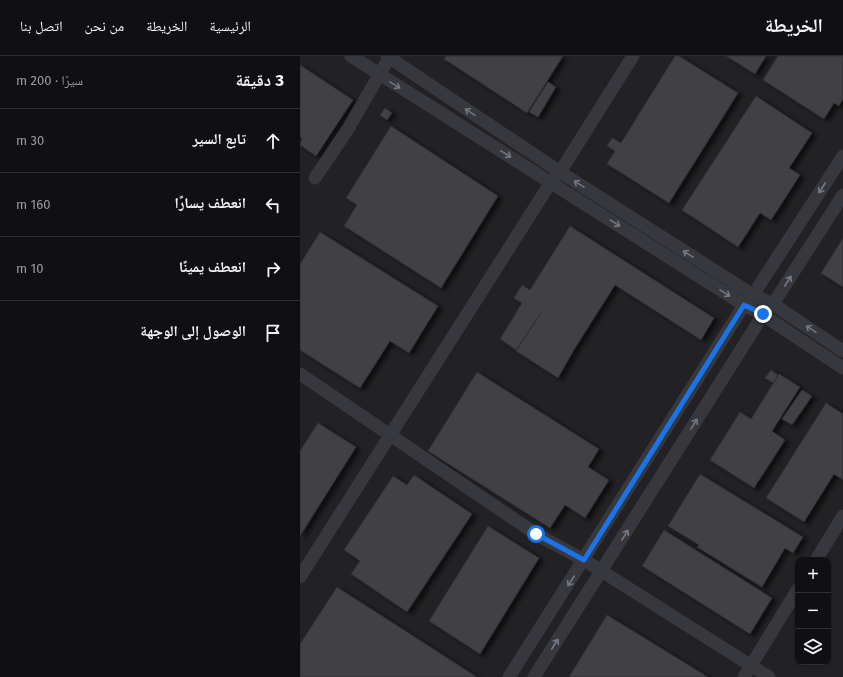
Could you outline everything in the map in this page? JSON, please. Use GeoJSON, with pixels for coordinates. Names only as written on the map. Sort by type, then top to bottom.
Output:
{"type":"FeatureCollection","features":[{"type":"Feature","properties":{"kind":"street"},"geometry":{"type":"LineString","coordinates":[[351,56],[744,305],[763,314],[843,368]]}},
{"type":"Feature","properties":{"kind":"street"},"geometry":{"type":"LineString","coordinates":[[315,178],[348,129],[389,56],[560,172],[753,295],[773,304],[843,351]]}},
{"type":"Feature","properties":{"kind":"street"},"geometry":{"type":"LineString","coordinates":[[300,577],[551,182],[560,172],[633,56]]}},
{"type":"Feature","properties":{"kind":"street"},"geometry":{"type":"LineString","coordinates":[[509,677],[744,305],[753,295],[843,156]]}},
{"type":"Feature","properties":{"kind":"street"},"geometry":{"type":"LineString","coordinates":[[534,677],[763,314],[773,304],[843,195]]}},
{"type":"Feature","properties":{"kind":"street"},"geometry":{"type":"LineString","coordinates":[[300,374],[392,434],[536,534],[602,571],[769,677]]}},
{"type":"Feature","properties":{"kind":"street"},"geometry":{"type":"LineString","coordinates":[[818,557],[843,516]]}},
{"type":"Feature","properties":{"kind":"street"},"geometry":{"type":"LineString","coordinates":[[744,677],[796,593]]}},
{"type":"Feature","properties":{"kind":"shaded area"},"geometry":{"type":"Polygon","coordinates":[[[300,56],[843,56],[843,677],[300,677],[300,56]]]}},
{"type":"Feature","properties":{"kind":"building"},"geometry":{"type":"Polygon","coordinates":[[[446,56],[563,56],[527,113],[444,59],[446,56]]]}},
{"type":"Feature","properties":{"kind":"building"},"geometry":{"type":"Polygon","coordinates":[[[675,56],[679,56],[738,93],[669,203],[607,164],[615,151],[607,146],[612,138],[621,143],[675,56]]]}},
{"type":"Feature","properties":{"kind":"building"},"geometry":{"type":"Polygon","coordinates":[[[726,56],[766,56],[755,74],[726,56]]]}},
{"type":"Feature","properties":{"kind":"building"},"geometry":{"type":"Polygon","coordinates":[[[778,56],[843,56],[843,99],[839,106],[834,103],[824,119],[763,80],[778,56]]]}},
{"type":"Feature","properties":{"kind":"building"},"geometry":{"type":"Polygon","coordinates":[[[300,65],[353,100],[316,156],[300,145],[302,138],[300,136],[300,65]]]}},
{"type":"Feature","properties":{"kind":"building"},"geometry":{"type":"Polygon","coordinates":[[[548,82],[556,87],[538,117],[529,112],[548,82]]]}},
{"type":"Feature","properties":{"kind":"building"},"geometry":{"type":"Polygon","coordinates":[[[756,96],[812,133],[789,168],[800,175],[771,220],[760,213],[738,247],[682,210],[756,96]]]}},
{"type":"Feature","properties":{"kind":"building"},"geometry":{"type":"Polygon","coordinates":[[[385,108],[392,113],[387,120],[380,115],[385,108]]]}},
{"type":"Feature","properties":{"kind":"building"},"geometry":{"type":"Polygon","coordinates":[[[391,126],[498,196],[441,288],[344,226],[357,205],[346,198],[391,126]]]}},
{"type":"Feature","properties":{"kind":"building"},"geometry":{"type":"Polygon","coordinates":[[[570,226],[714,318],[701,340],[615,285],[558,378],[516,351],[541,313],[516,350],[500,339],[522,303],[514,298],[522,285],[530,290],[570,226]]]}},
{"type":"Feature","properties":{"kind":"building"},"geometry":{"type":"Polygon","coordinates":[[[320,232],[438,306],[409,353],[390,341],[360,388],[300,350],[300,264],[320,232]]]}},
{"type":"Feature","properties":{"kind":"building"},"geometry":{"type":"Polygon","coordinates":[[[843,238],[843,287],[821,273],[843,238]]]}},
{"type":"Feature","properties":{"kind":"building"},"geometry":{"type":"Polygon","coordinates":[[[771,370],[778,375],[773,383],[765,378],[771,370]]]}},
{"type":"Feature","properties":{"kind":"building"},"geometry":{"type":"Polygon","coordinates":[[[477,372],[599,449],[588,467],[609,480],[585,518],[565,505],[550,528],[428,451],[477,372]]]}},
{"type":"Feature","properties":{"kind":"building"},"geometry":{"type":"Polygon","coordinates":[[[779,374],[800,387],[772,431],[785,440],[754,488],[710,460],[740,412],[751,419],[779,374]]]}},
{"type":"Feature","properties":{"kind":"building"},"geometry":{"type":"Polygon","coordinates":[[[802,390],[812,396],[792,425],[782,419],[802,390]]]}},
{"type":"Feature","properties":{"kind":"building"},"geometry":{"type":"Polygon","coordinates":[[[826,403],[843,414],[843,480],[834,474],[804,522],[766,498],[826,403]]]}},
{"type":"Feature","properties":{"kind":"building"},"geometry":{"type":"Polygon","coordinates":[[[318,423],[356,447],[300,536],[300,451],[318,423]]]}},
{"type":"Feature","properties":{"kind":"building"},"geometry":{"type":"Polygon","coordinates":[[[700,474],[803,537],[793,553],[785,548],[762,587],[697,547],[699,545],[668,526],[700,474]]]}},
{"type":"Feature","properties":{"kind":"building"},"geometry":{"type":"Polygon","coordinates":[[[414,475],[472,514],[407,612],[351,574],[360,561],[344,550],[393,476],[407,485],[414,475]]]}},
{"type":"Feature","properties":{"kind":"building"},"geometry":{"type":"Polygon","coordinates":[[[488,526],[539,558],[480,654],[429,621],[488,526]]]}},
{"type":"Feature","properties":{"kind":"building"},"geometry":{"type":"Polygon","coordinates":[[[664,530],[772,598],[750,634],[642,566],[664,530]]]}},
{"type":"Feature","properties":{"kind":"building"},"geometry":{"type":"Polygon","coordinates":[[[337,587],[477,677],[300,677],[300,644],[337,587]]]}},
{"type":"Feature","properties":{"kind":"building"},"geometry":{"type":"Polygon","coordinates":[[[607,615],[708,677],[569,677],[607,615]]]}},
{"type":"Feature","properties":{"kind":"route"},"geometry":{"type":"LineString","coordinates":[[536,534],[584,560],[744,305],[763,314]]}}]}
